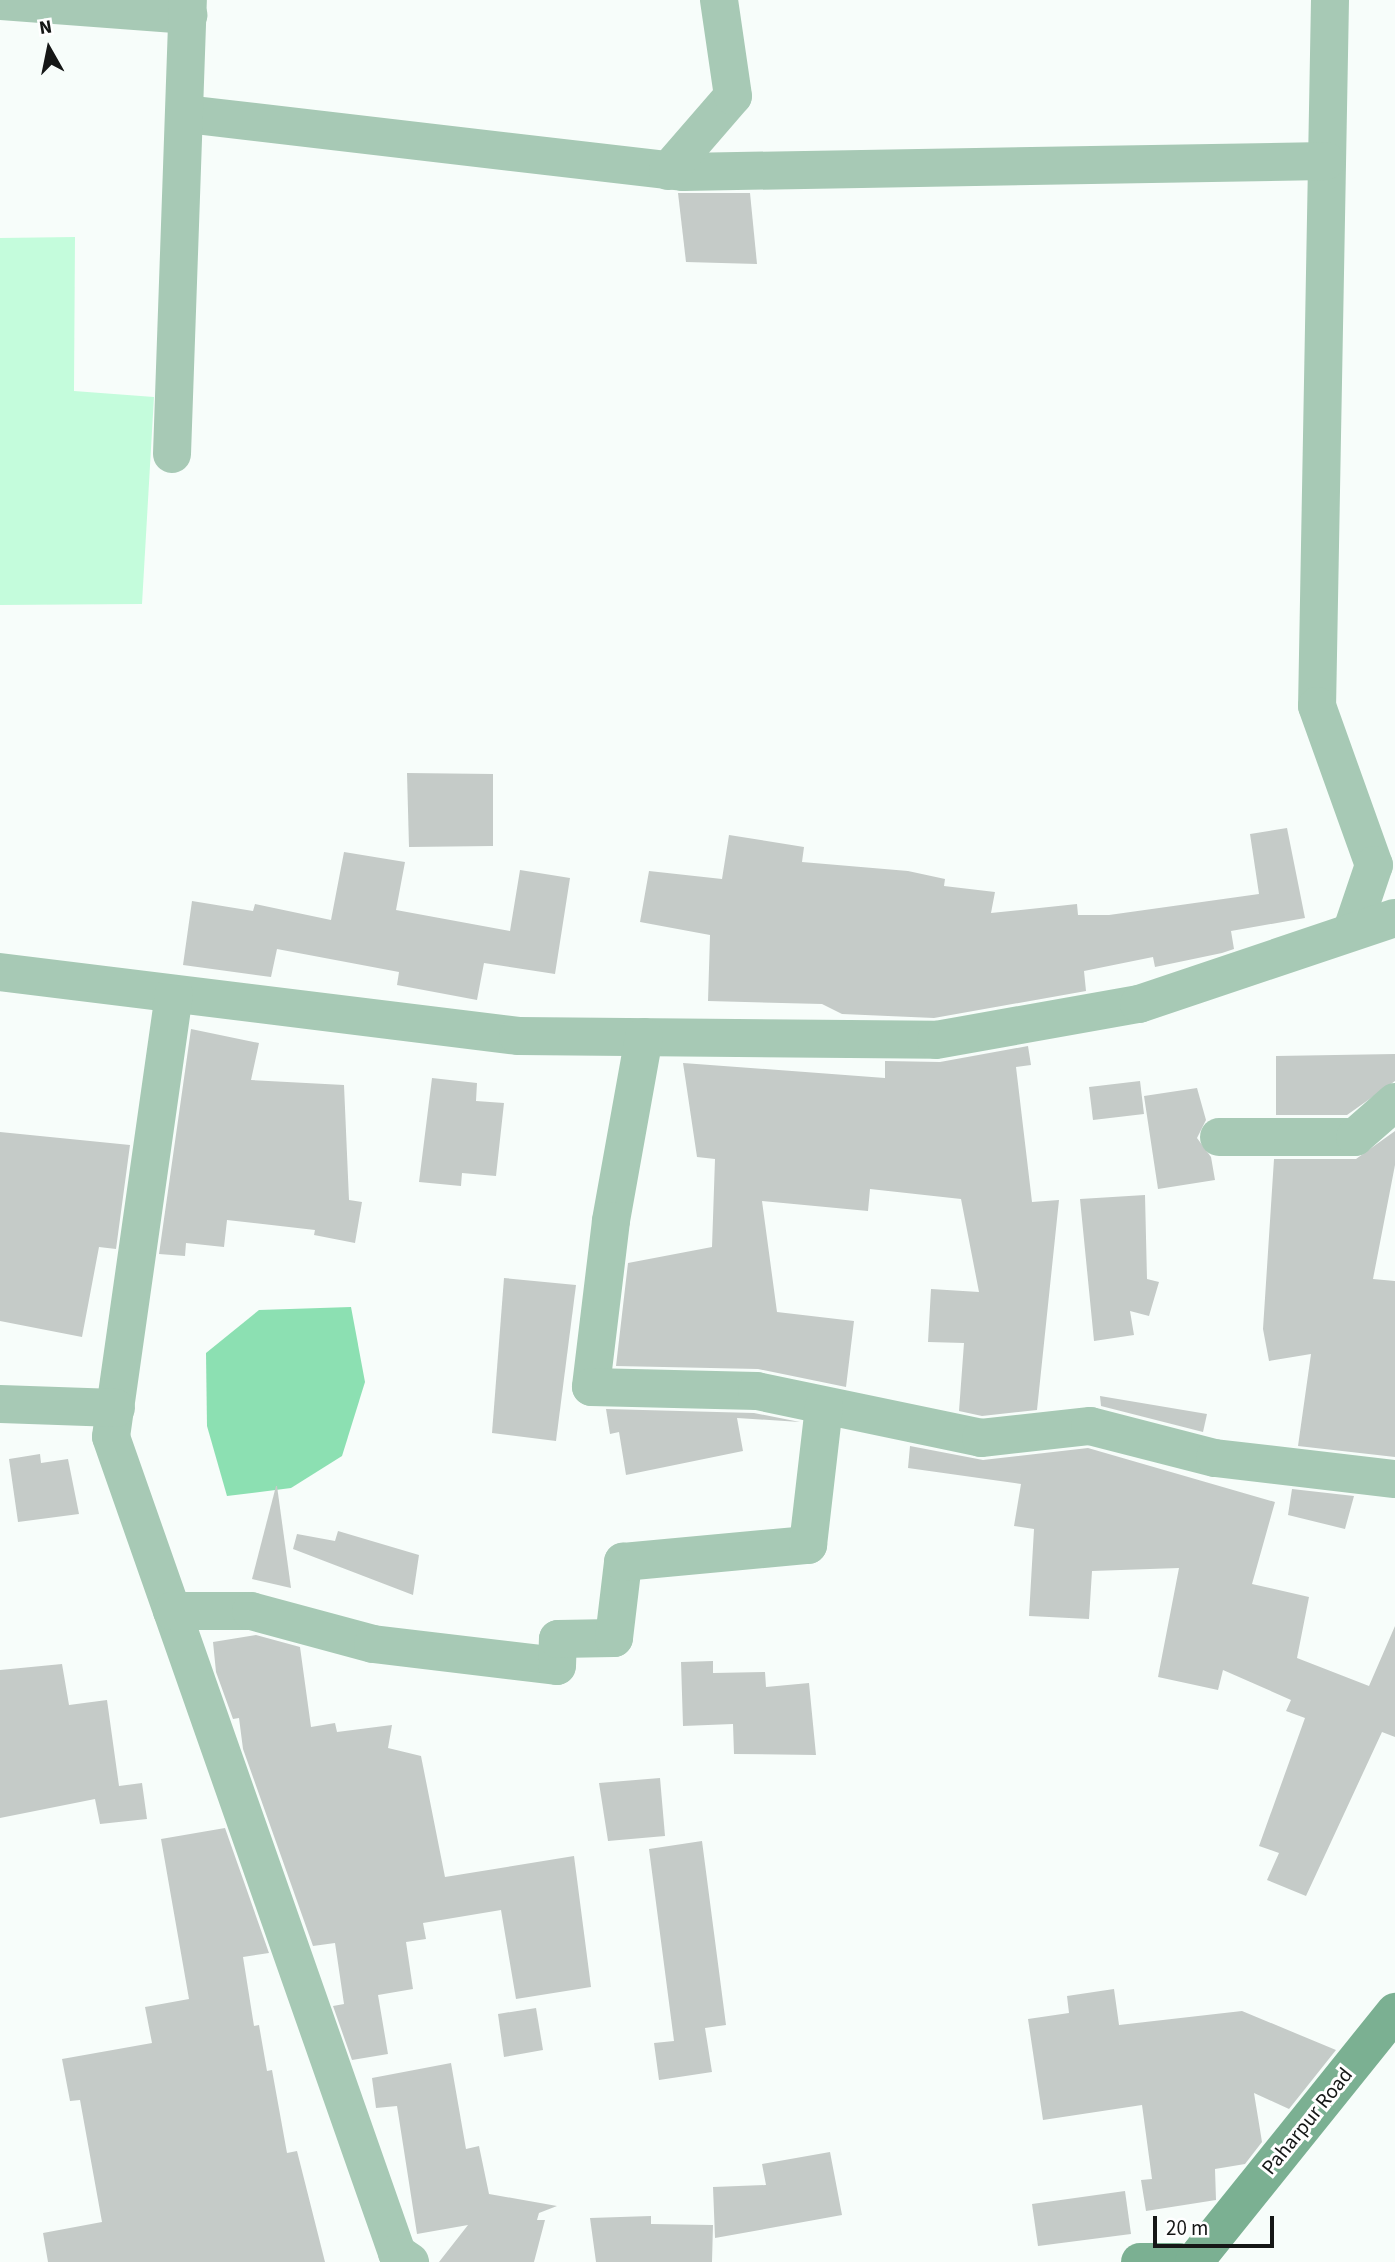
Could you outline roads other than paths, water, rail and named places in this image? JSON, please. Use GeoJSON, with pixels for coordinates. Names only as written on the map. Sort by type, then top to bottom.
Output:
{"type":"FeatureCollection","features":[{"type":"Feature","properties":{"kind":"main road","name":"Paharpur Road"},"geometry":{"type":"LineString","coordinates":[[1194,2262],[1395,2012]]}},
{"type":"Feature","properties":{"kind":"main road"},"geometry":{"type":"LineString","coordinates":[[1140,2262],[1179,2262]]}},
{"type":"Feature","properties":{"kind":"street"},"geometry":{"type":"LineString","coordinates":[[668,171],[733,96],[719,0]]}},
{"type":"Feature","properties":{"kind":"street"},"geometry":{"type":"LineString","coordinates":[[1330,0],[1317,706],[1374,865],[1352,930]]}},
{"type":"Feature","properties":{"kind":"street"},"geometry":{"type":"LineString","coordinates":[[0,1],[188,7],[173,454]]}},
{"type":"Feature","properties":{"kind":"street"},"geometry":{"type":"LineString","coordinates":[[186,114],[668,171],[1326,161]]}},
{"type":"Feature","properties":{"kind":"street"},"geometry":{"type":"LineString","coordinates":[[0,972],[518,1035],[936,1040],[1139,1004],[1352,930],[1395,918]]}},
{"type":"Feature","properties":{"kind":"street"},"geometry":{"type":"LineString","coordinates":[[174,994],[111,1437],[397,2253],[410,2262]]}},
{"type":"Feature","properties":{"kind":"street"},"geometry":{"type":"LineString","coordinates":[[644,1037],[611,1221],[591,1387],[757,1391],[981,1438],[1090,1426],[1215,1458],[1395,1479]]}},
{"type":"Feature","properties":{"kind":"street"},"geometry":{"type":"LineString","coordinates":[[1219,1137],[1355,1137],[1395,1102]]}},
{"type":"Feature","properties":{"kind":"street"},"geometry":{"type":"LineString","coordinates":[[0,1404],[116,1408]]}},
{"type":"Feature","properties":{"kind":"street"},"geometry":{"type":"LineString","coordinates":[[172,1611],[251,1611],[373,1644],[557,1666],[558,1639],[614,1638],[623,1562],[808,1545],[824,1407]]}}]}
